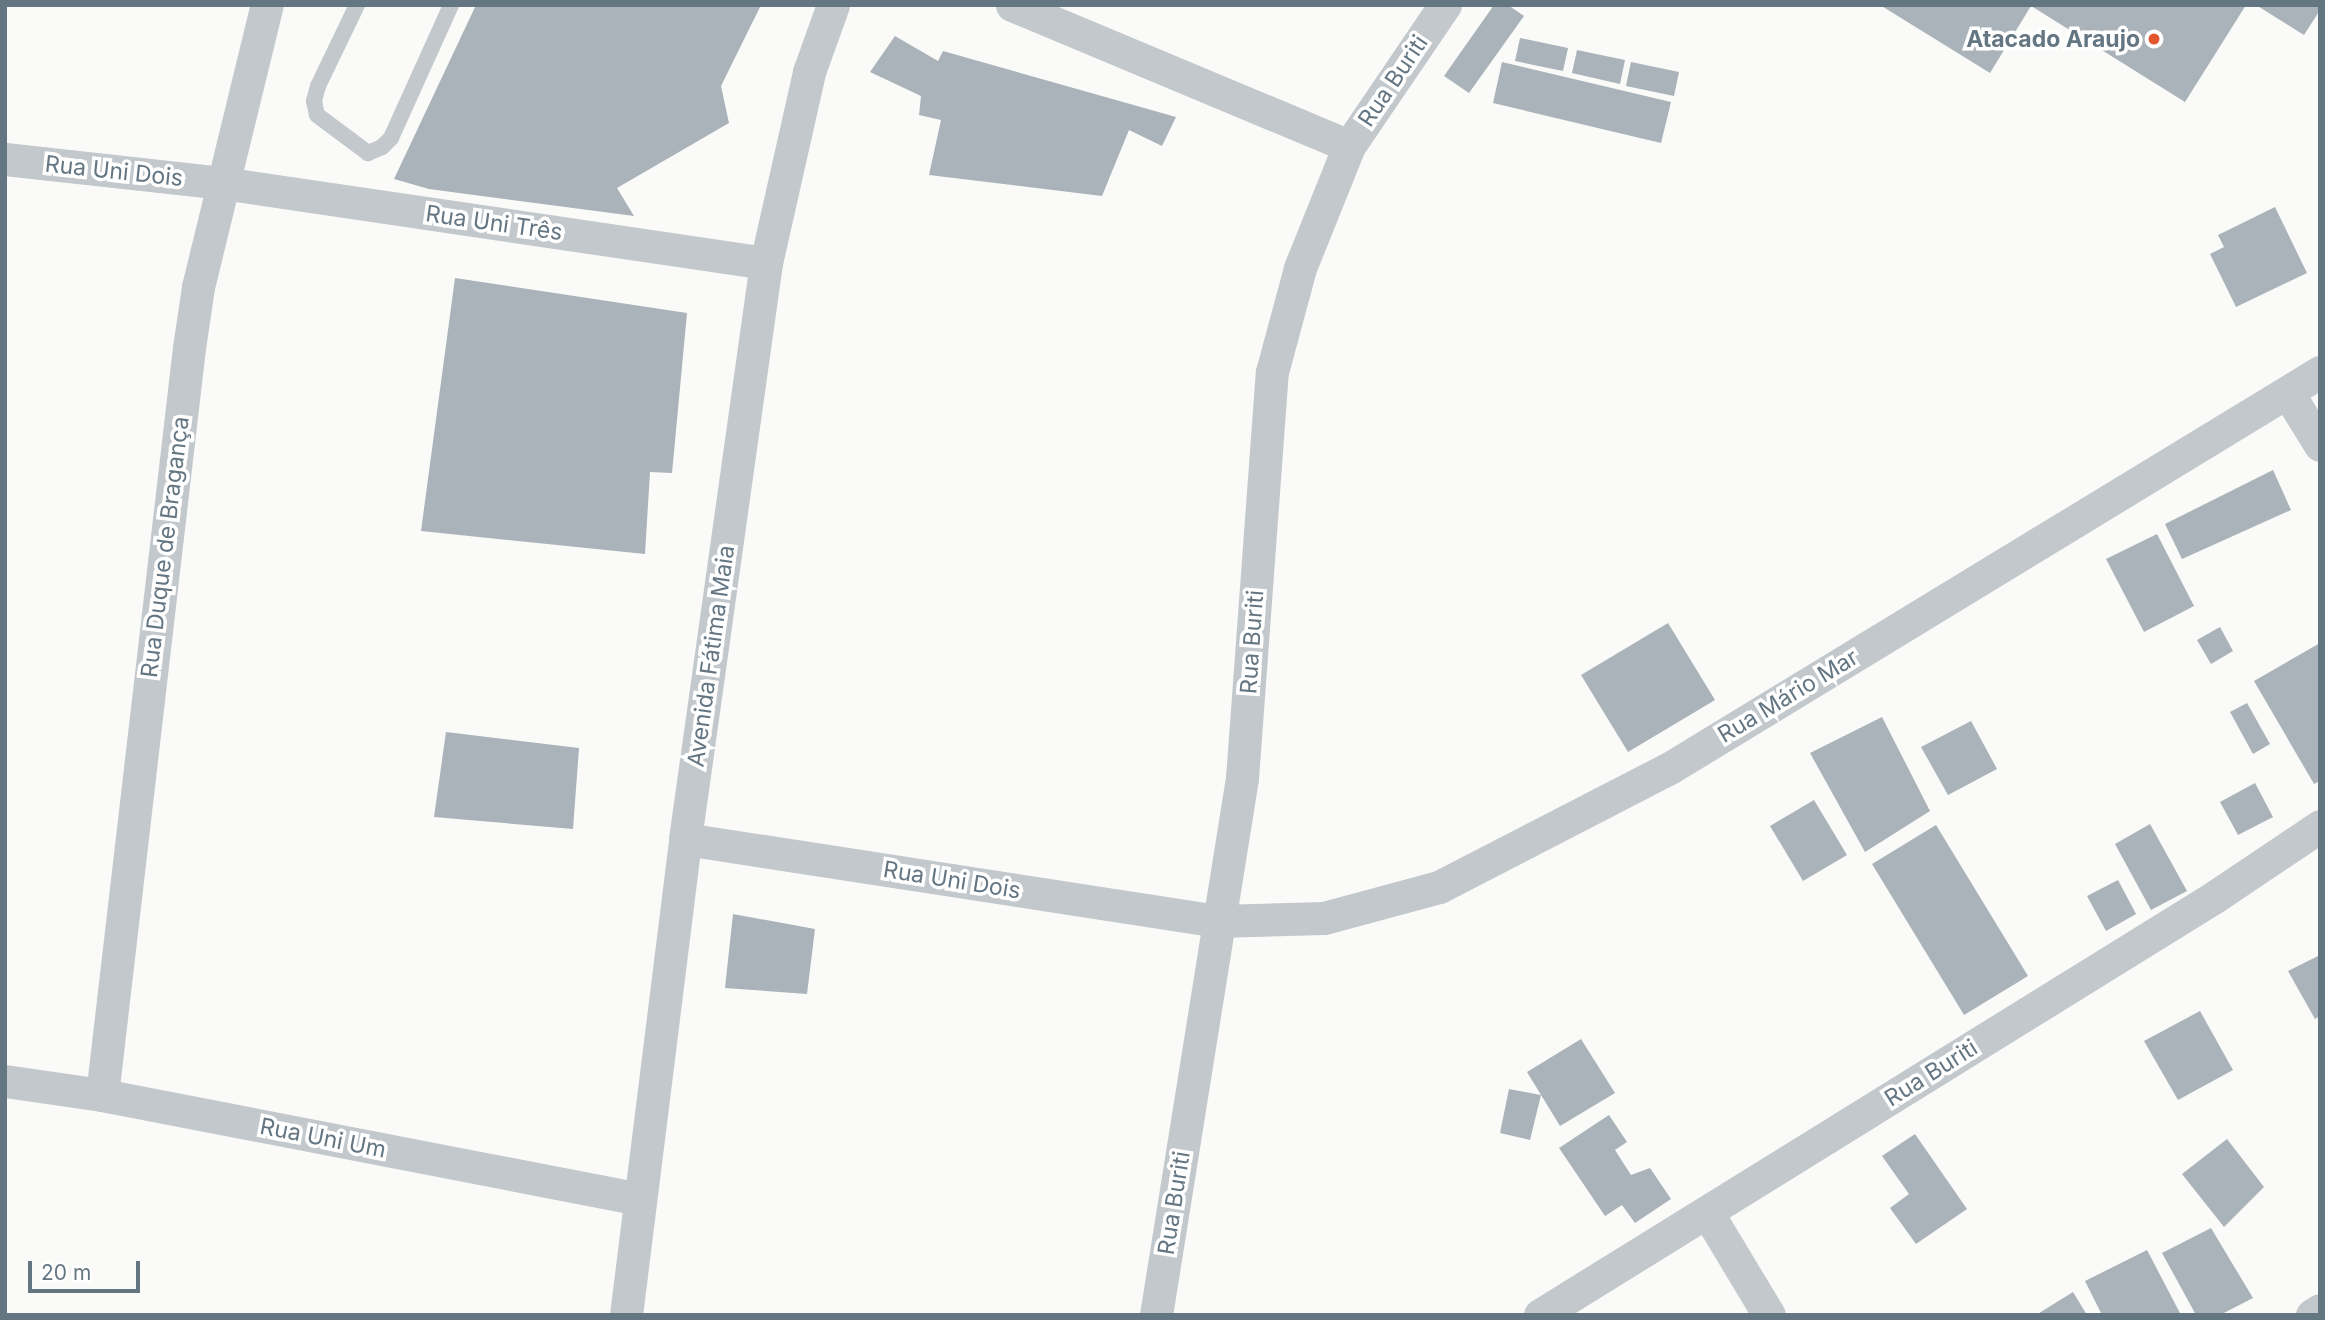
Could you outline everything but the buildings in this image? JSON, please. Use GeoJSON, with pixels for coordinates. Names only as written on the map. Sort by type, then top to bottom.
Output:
{"type":"FeatureCollection","features":[{"type":"Feature","properties":{"kind":"street","name":"Rua Duque de Bragança"},"geometry":{"type":"LineString","coordinates":[[102,1095],[198,287],[267,5]]}},
{"type":"Feature","properties":{"kind":"street","name":"Avenida Fátima Maia"},"geometry":{"type":"LineString","coordinates":[[626,1315],[685,839],[766,263],[809,72],[833,5]]}},
{"type":"Feature","properties":{"kind":"street"},"geometry":{"type":"LineString","coordinates":[[1012,5],[1349,146]]}},
{"type":"Feature","properties":{"kind":"street","name":"Rua Buriti"},"geometry":{"type":"LineString","coordinates":[[1156,1315],[1242,778],[1272,372],[1300,268],[1349,146],[1445,5]]}},
{"type":"Feature","properties":{"kind":"street","name":"Rua Uni Dois"},"geometry":{"type":"LineString","coordinates":[[5,159],[222,183]]}},
{"type":"Feature","properties":{"kind":"street","name":"Rua Uni Três"},"geometry":{"type":"LineString","coordinates":[[222,183],[766,263]]}},
{"type":"Feature","properties":{"kind":"street","name":"Rua Mário Mar"},"geometry":{"type":"LineString","coordinates":[[1218,921],[1324,918],[1439,887],[1668,769],[2320,372]]}},
{"type":"Feature","properties":{"kind":"street"},"geometry":{"type":"LineString","coordinates":[[2288,393],[2320,445]]}},
{"type":"Feature","properties":{"kind":"street","name":"Rua Buriti"},"geometry":{"type":"LineString","coordinates":[[1540,1315],[2216,896],[2320,826]]}},
{"type":"Feature","properties":{"kind":"street","name":"Rua Uni Dois"},"geometry":{"type":"LineString","coordinates":[[685,839],[1218,921]]}},
{"type":"Feature","properties":{"kind":"street","name":"Rua Uni Um"},"geometry":{"type":"LineString","coordinates":[[5,1081],[102,1095],[640,1199]]}},
{"type":"Feature","properties":{"kind":"street"},"geometry":{"type":"LineString","coordinates":[[1707,1213],[1769,1315]]}},
{"type":"Feature","properties":{"kind":"street"},"geometry":{"type":"LineString","coordinates":[[2312,1315],[2320,1310]]}},
{"type":"Feature","properties":{"kind":"lane"},"geometry":{"type":"LineString","coordinates":[[358,5],[318,86],[314,102],[317,115],[368,153],[382,147],[391,138],[451,5]]}},
{"type":"Feature","properties":{"kind":"place","name":"Atacado Araujo"},"geometry":{"type":"Point","coordinates":[2154,39]}}]}
